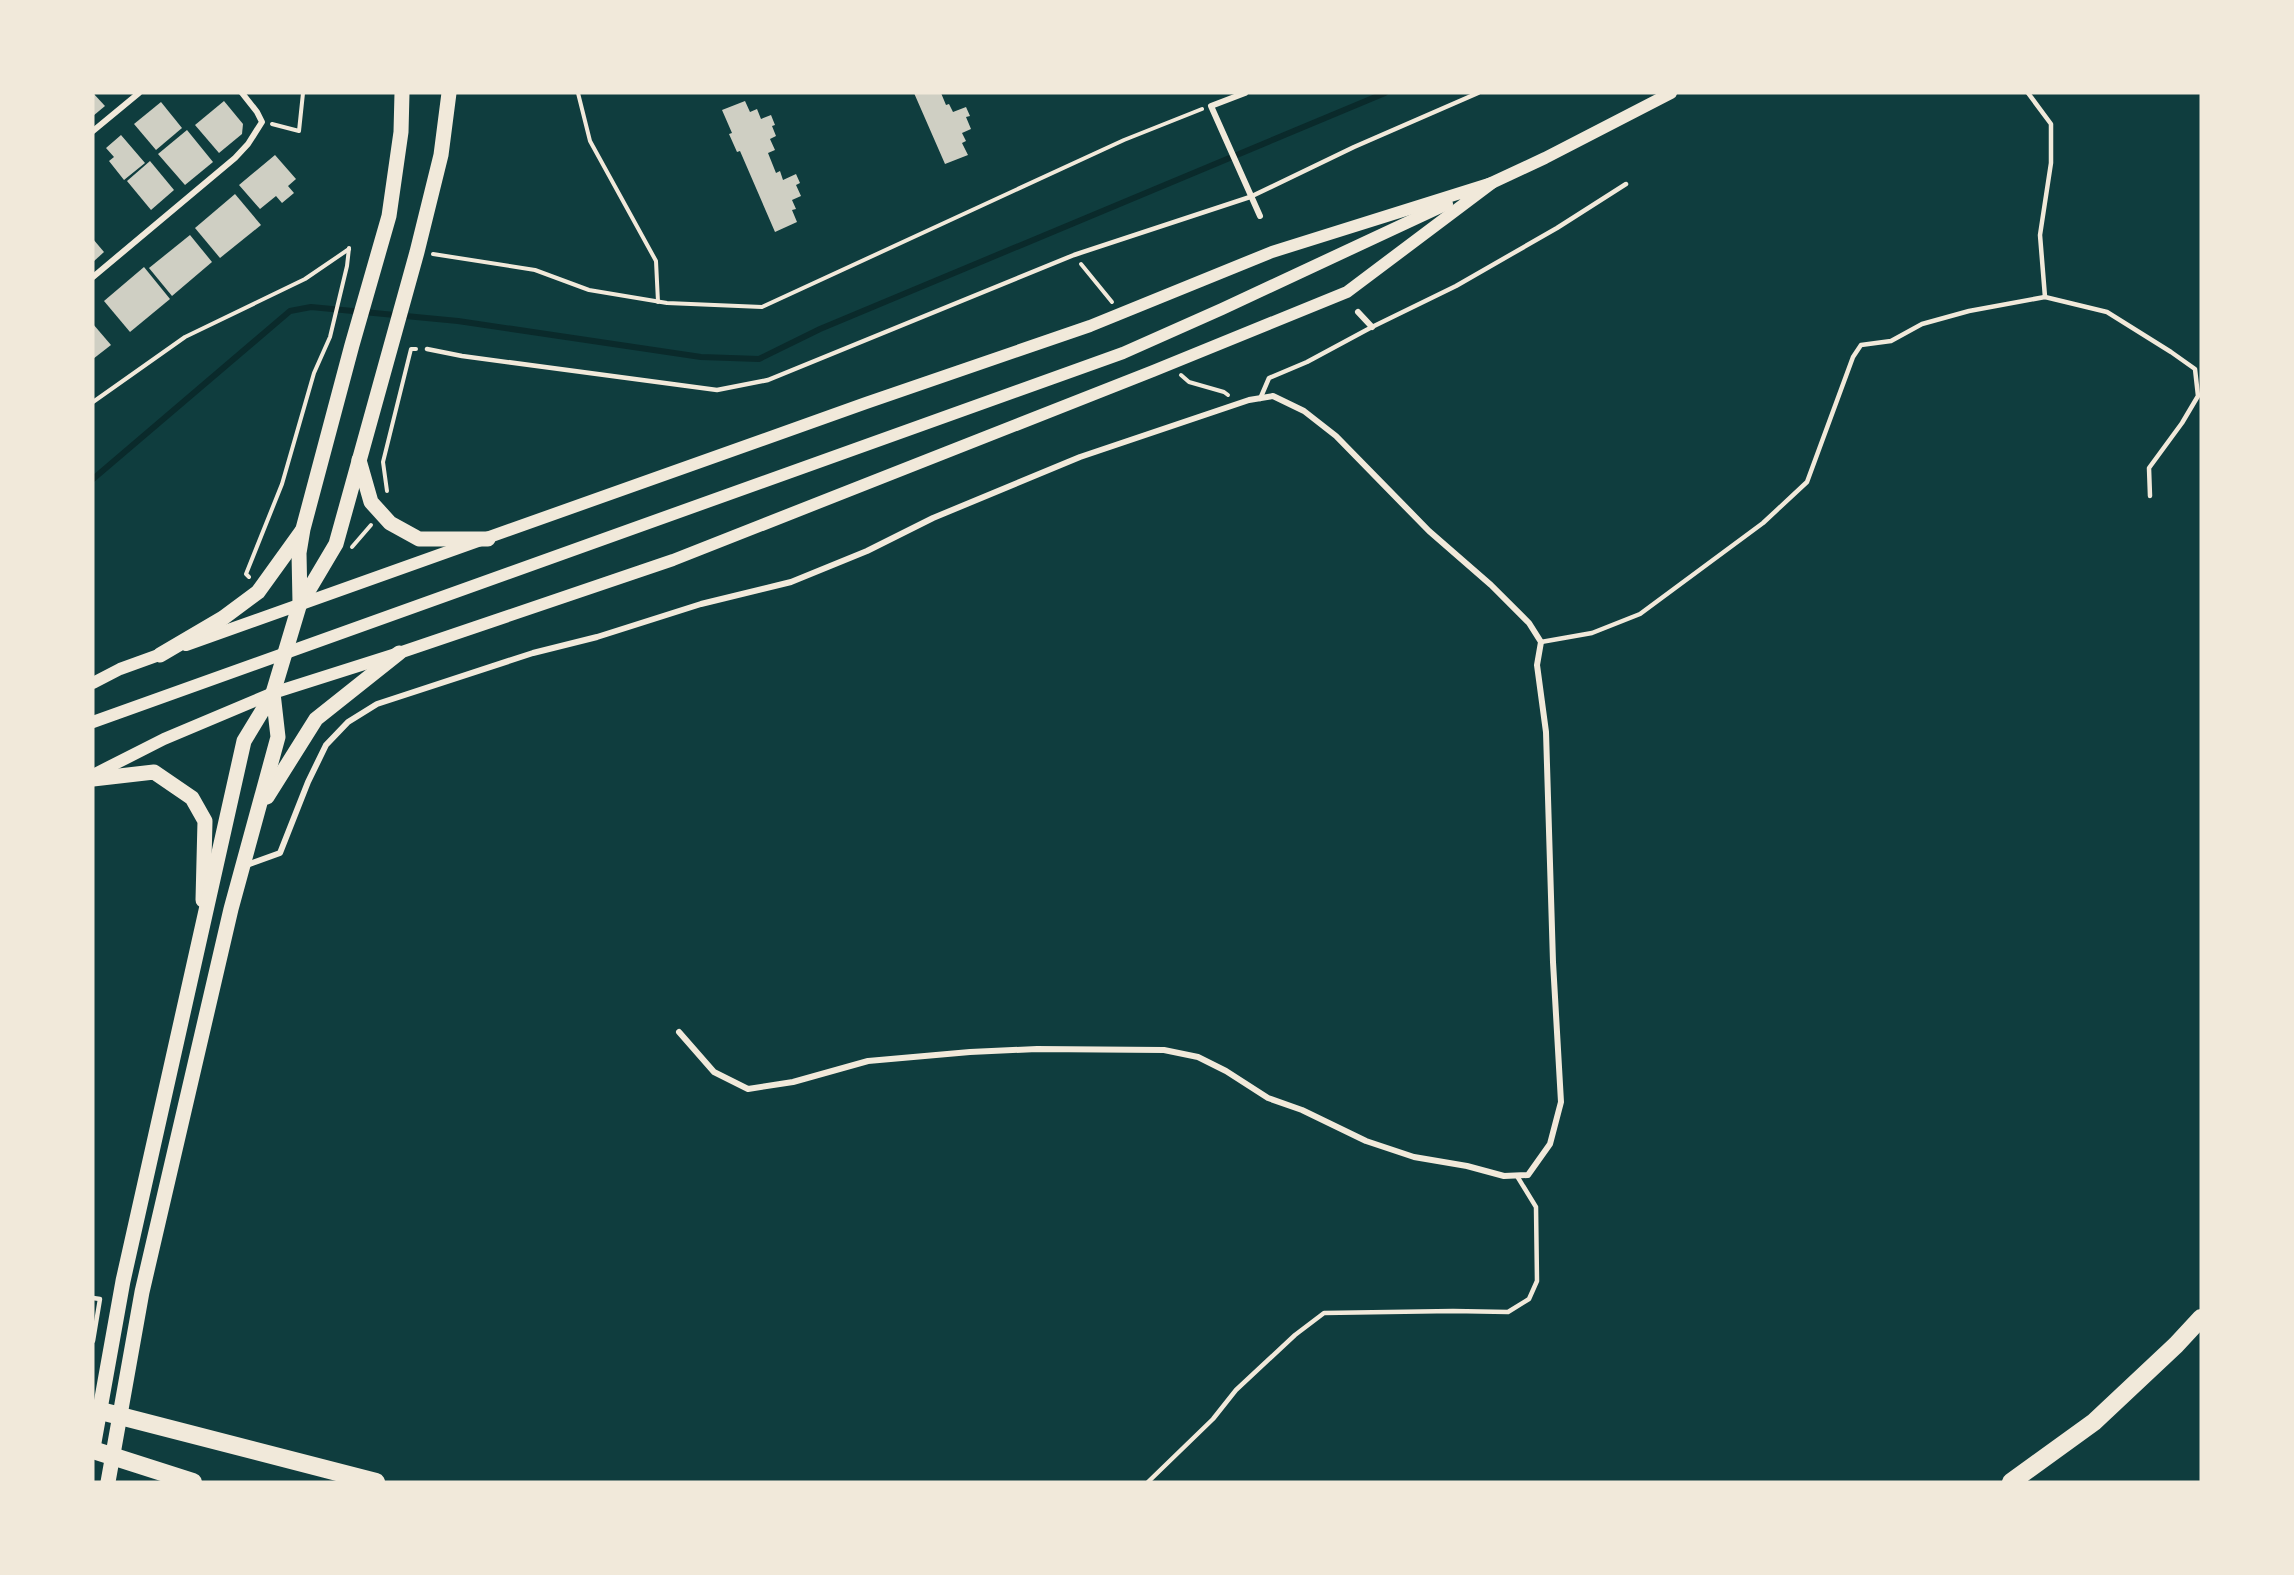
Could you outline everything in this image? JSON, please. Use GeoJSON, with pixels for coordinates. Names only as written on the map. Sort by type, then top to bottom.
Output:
{"type":"FeatureCollection","features":[{"type":"Feature","properties":{"kind":"highway"},"geometry":{"type":"LineString","coordinates":[[2011,1482],[2094,1422],[2176,1345],[2201,1317]]}},
{"type":"Feature","properties":{"kind":"highway"},"geometry":{"type":"LineString","coordinates":[[93,1409],[376,1482]]}},
{"type":"Feature","properties":{"kind":"highway"},"geometry":{"type":"LineString","coordinates":[[93,1449],[193,1482]]}},
{"type":"Feature","properties":{"kind":"main road"},"geometry":{"type":"LineString","coordinates":[[300,603],[299,553],[303,529],[389,216],[401,132],[402,93]]}},
{"type":"Feature","properties":{"kind":"main road"},"geometry":{"type":"LineString","coordinates":[[93,1449],[123,1281],[244,741],[273,693],[300,603],[336,544],[412,272],[441,155],[449,93]]}},
{"type":"Feature","properties":{"kind":"main road"},"geometry":{"type":"LineString","coordinates":[[95,721],[1124,353],[1545,158],[1671,93]]}},
{"type":"Feature","properties":{"kind":"main road"},"geometry":{"type":"LineString","coordinates":[[93,683],[120,669],[300,603],[488,539],[855,407],[1090,326],[1272,252],[1492,183]]}},
{"type":"Feature","properties":{"kind":"main road"},"geometry":{"type":"LineString","coordinates":[[93,777],[164,739],[273,693],[673,560],[1347,292],[1492,183]]}},
{"type":"Feature","properties":{"kind":"main road"},"geometry":{"type":"LineString","coordinates":[[358,459],[371,502],[390,522],[419,539],[488,539]]}},
{"type":"Feature","properties":{"kind":"main road"},"geometry":{"type":"LineString","coordinates":[[160,655],[223,618],[258,592],[303,529]]}},
{"type":"Feature","properties":{"kind":"main road"},"geometry":{"type":"LineString","coordinates":[[259,810],[316,719],[399,653]]}},
{"type":"Feature","properties":{"kind":"main road"},"geometry":{"type":"LineString","coordinates":[[108,1482],[142,1292],[231,909],[278,737],[273,693]]}},
{"type":"Feature","properties":{"kind":"main road"},"geometry":{"type":"LineString","coordinates":[[93,777],[154,772],[192,798],[205,821],[200,943]]}},
{"type":"Feature","properties":{"kind":"street"},"geometry":{"type":"LineString","coordinates":[[93,131],[139,93]]}},
{"type":"Feature","properties":{"kind":"street"},"geometry":{"type":"LineString","coordinates":[[93,277],[235,158],[248,144],[262,122],[242,93]]}},
{"type":"Feature","properties":{"kind":"street"},"geometry":{"type":"LineString","coordinates":[[1245,93],[1211,106],[1246,190],[1260,216]]}},
{"type":"Feature","properties":{"kind":"street"},"geometry":{"type":"LineString","coordinates":[[1358,312],[1372,327]]}},
{"type":"Feature","properties":{"kind":"street"},"geometry":{"type":"LineString","coordinates":[[243,866],[280,853],[308,782],[326,745],[348,722],[377,704],[533,653],[597,637],[701,604],[790,582],[867,550],[933,518],[1080,457],[1249,400],[1273,396],[1304,411],[1336,436],[1412,514],[1491,585],[1529,623],[1541,642],[1537,665],[1546,732],[1553,962],[1561,1102],[1550,1144],[1528,1175],[1504,1176],[1467,1166],[1414,1157],[1366,1141],[1302,1110],[1268,1098],[1226,1071],[1198,1057],[1164,1050],[1037,1049],[868,1061],[793,1082],[748,1089],[714,1072],[679,1032]]}},
{"type":"Feature","properties":{"kind":"lane"},"geometry":{"type":"LineString","coordinates":[[427,349],[462,356],[717,390],[768,380],[1074,255],[1250,197],[1354,147],[1478,93]]}},
{"type":"Feature","properties":{"kind":"lane"},"geometry":{"type":"LineString","coordinates":[[2028,93],[2051,124],[2051,164],[2040,234],[2045,297]]}},
{"type":"Feature","properties":{"kind":"lane"},"geometry":{"type":"LineString","coordinates":[[1260,399],[1269,378],[1307,362],[1467,280],[1557,228],[1626,184]]}},
{"type":"Feature","properties":{"kind":"lane"},"geometry":{"type":"LineString","coordinates":[[1541,642],[1592,633],[1640,614],[1763,523],[1807,482],[1852,357],[1861,345],[1891,341],[1922,324],[1959,314],[2045,297],[2108,312],[2195,369],[2198,396],[2182,423],[2149,468],[2150,496]]}},
{"type":"Feature","properties":{"kind":"lane"},"geometry":{"type":"LineString","coordinates":[[2195,369],[2201,365]]}},
{"type":"Feature","properties":{"kind":"lane"},"geometry":{"type":"LineString","coordinates":[[1148,1482],[1213,1419],[1236,1390],[1295,1335],[1324,1313],[1508,1312],[1530,1299],[1537,1281],[1536,1207],[1517,1176]]}},
{"type":"Feature","properties":{"kind":"lane"},"geometry":{"type":"LineString","coordinates":[[93,1298],[100,1299],[93,1341]]}},
{"type":"Feature","properties":{"kind":"path"},"geometry":{"type":"LineString","coordinates":[[262,122],[299,131],[303,93]]}},
{"type":"Feature","properties":{"kind":"path"},"geometry":{"type":"LineString","coordinates":[[579,93],[590,141],[656,261],[658,302]]}},
{"type":"Feature","properties":{"kind":"path"},"geometry":{"type":"LineString","coordinates":[[417,252],[535,270],[589,290],[658,302],[762,307],[1124,140],[1211,106]]}},
{"type":"Feature","properties":{"kind":"path"},"geometry":{"type":"LineString","coordinates":[[93,402],[185,337],[305,279],[349,248],[347,266],[330,337]]}},
{"type":"Feature","properties":{"kind":"building"},"geometry":{"type":"Polygon","coordinates":[[[93,93],[105,106],[93,116],[93,93]]]}},
{"type":"Feature","properties":{"kind":"building"},"geometry":{"type":"Polygon","coordinates":[[[914,93],[941,93],[946,105],[949,104],[953,112],[966,107],[970,116],[966,117],[971,129],[962,133],[966,141],[962,143],[968,155],[945,164],[914,93]]]}},
{"type":"Feature","properties":{"kind":"building"},"geometry":{"type":"Polygon","coordinates":[[[224,101],[243,124],[242,134],[219,153],[195,125],[224,101]]]}},
{"type":"Feature","properties":{"kind":"building"},"geometry":{"type":"Polygon","coordinates":[[[745,101],[750,112],[757,109],[761,119],[771,115],[776,136],[770,139],[775,150],[768,153],[776,173],[780,171],[783,180],[796,174],[800,183],[796,185],[801,196],[792,200],[796,209],[792,210],[797,222],[775,232],[740,151],[737,152],[729,134],[732,133],[722,110],[745,101]]]}},
{"type":"Feature","properties":{"kind":"building"},"geometry":{"type":"Polygon","coordinates":[[[161,102],[182,128],[156,150],[134,124],[161,102]]]}},
{"type":"Feature","properties":{"kind":"building"},"geometry":{"type":"Polygon","coordinates":[[[187,130],[213,162],[185,185],[158,154],[187,130]]]}},
{"type":"Feature","properties":{"kind":"building"},"geometry":{"type":"Polygon","coordinates":[[[121,135],[145,163],[124,180],[109,161],[114,157],[106,148],[121,135]]]}},
{"type":"Feature","properties":{"kind":"building"},"geometry":{"type":"Polygon","coordinates":[[[275,155],[296,179],[288,186],[294,193],[282,203],[276,196],[260,209],[239,185],[275,155]]]}},
{"type":"Feature","properties":{"kind":"building"},"geometry":{"type":"Polygon","coordinates":[[[150,161],[174,190],[151,210],[127,181],[150,161]]]}},
{"type":"Feature","properties":{"kind":"building"},"geometry":{"type":"Polygon","coordinates":[[[235,194],[261,225],[220,258],[195,228],[235,194]]]}},
{"type":"Feature","properties":{"kind":"building"},"geometry":{"type":"Polygon","coordinates":[[[190,235],[212,262],[172,296],[149,268],[190,235]]]}},
{"type":"Feature","properties":{"kind":"building"},"geometry":{"type":"Polygon","coordinates":[[[93,239],[104,252],[93,262],[93,239]]]}},
{"type":"Feature","properties":{"kind":"building"},"geometry":{"type":"Polygon","coordinates":[[[144,267],[170,299],[130,332],[104,301],[144,267]]]}},
{"type":"Feature","properties":{"kind":"building"},"geometry":{"type":"Polygon","coordinates":[[[93,324],[111,345],[93,359],[93,324]]]}},
{"type":"Feature","properties":{"kind":"waterway"},"geometry":{"type":"LineString","coordinates":[[93,479],[290,311],[311,307],[458,321],[701,357],[759,359],[820,329],[1385,93]]}}]}
